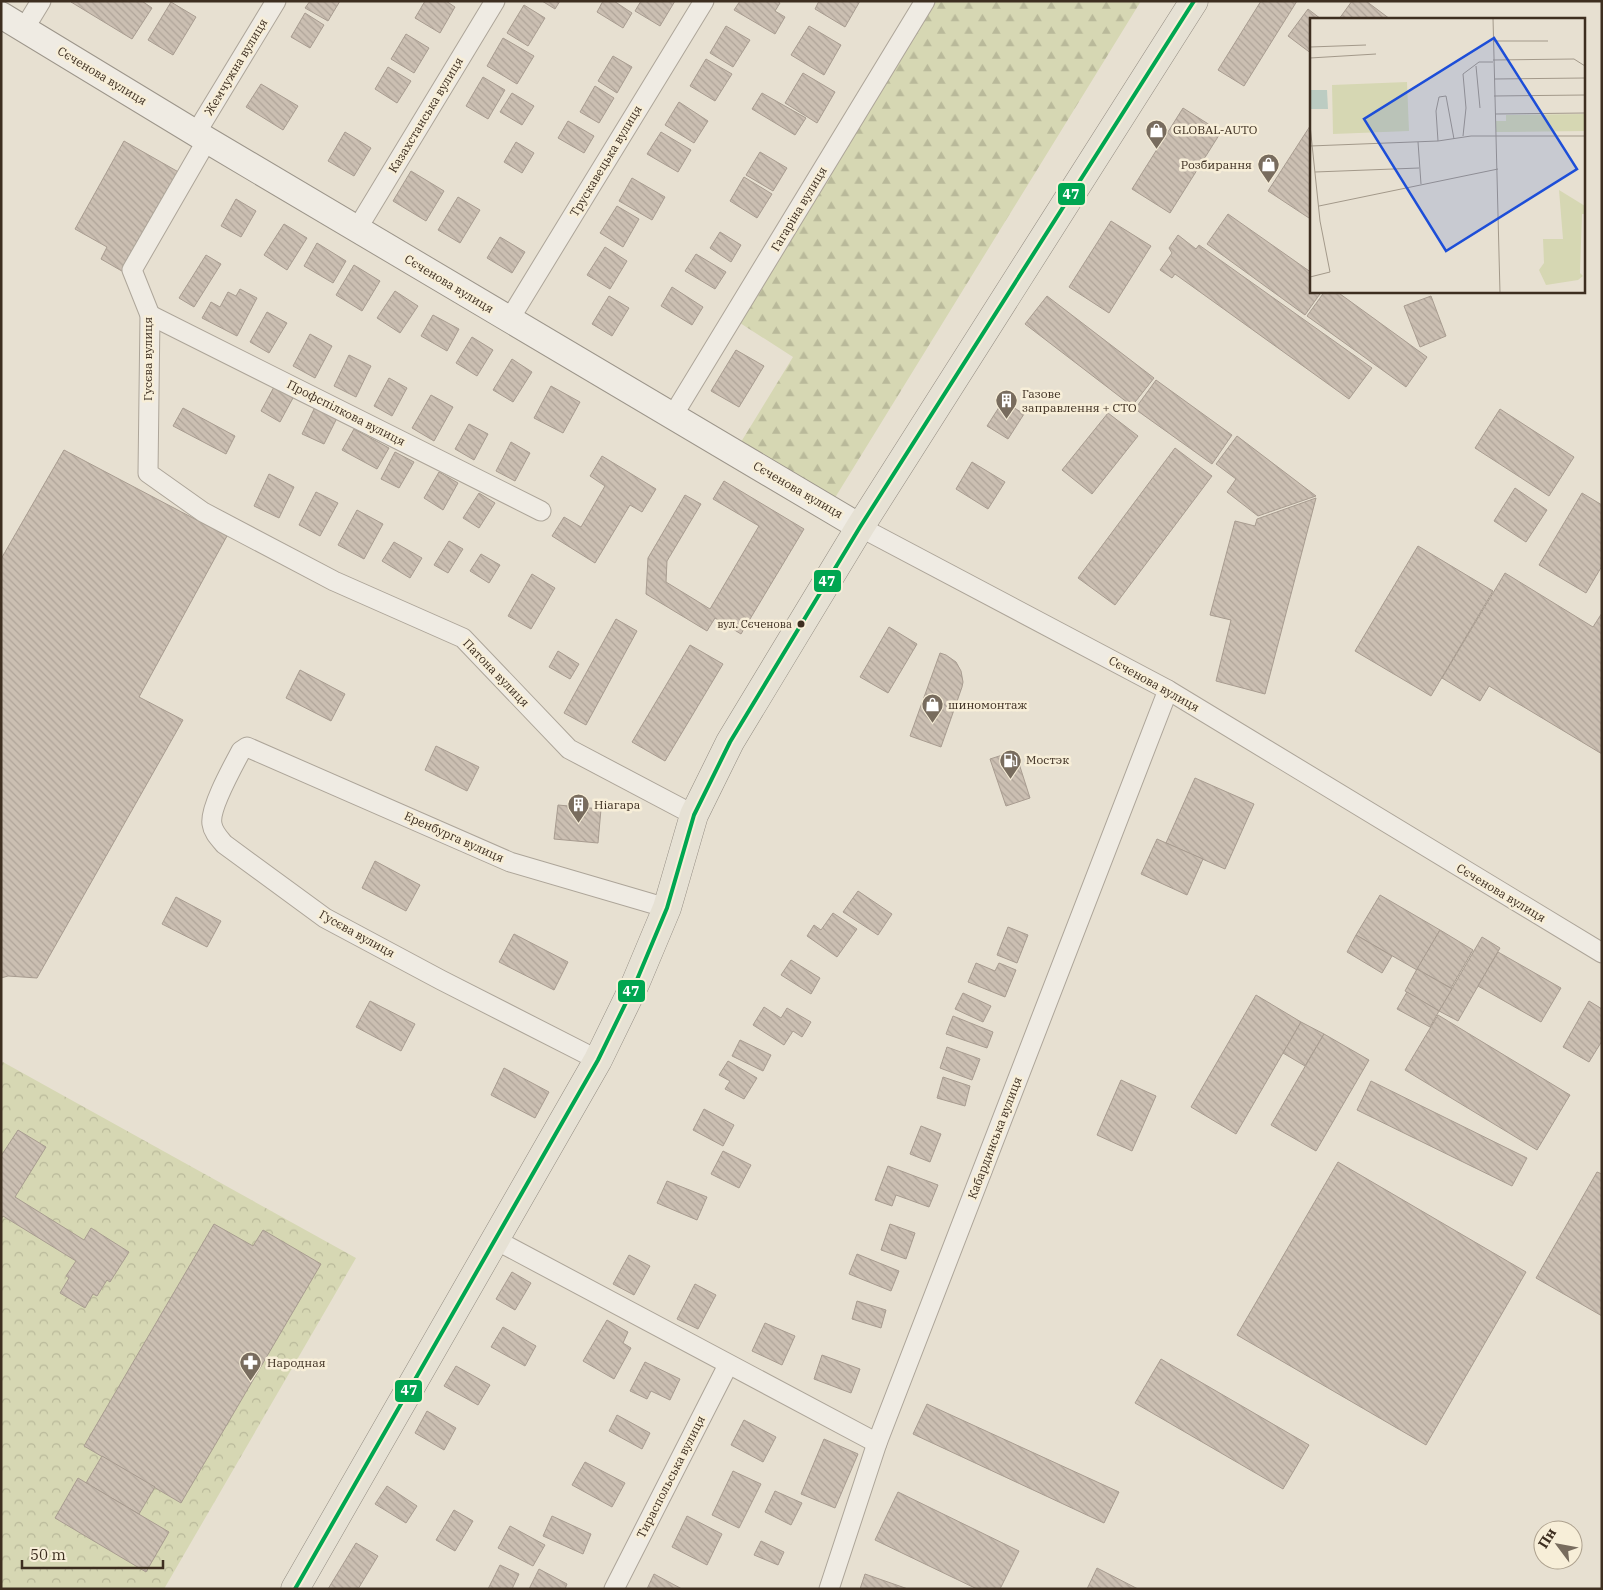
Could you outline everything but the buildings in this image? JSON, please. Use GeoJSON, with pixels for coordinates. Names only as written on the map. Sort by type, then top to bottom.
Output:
{"type":"FeatureCollection","features":[{"type":"Feature","properties":{"kind":"main road"},"geometry":{"type":"LineString","coordinates":[[295,1589],[598,1060],[636,982],[666,908],[694,815],[730,742],[860,527],[1194,1]]}},
{"type":"Feature","properties":{"kind":"street"},"geometry":{"type":"LineString","coordinates":[[24,29],[41,1]]}},
{"type":"Feature","properties":{"kind":"street","name":"Жемчужна вулиця"},"geometry":{"type":"LineString","coordinates":[[201,136],[276,1]]}},
{"type":"Feature","properties":{"kind":"street","name":"Казахстанська вулиця"},"geometry":{"type":"LineString","coordinates":[[357,229],[496,1]]}},
{"type":"Feature","properties":{"kind":"street","name":"Трускавецька вулиця"},"geometry":{"type":"LineString","coordinates":[[509,320],[704,1]]}},
{"type":"Feature","properties":{"kind":"street","name":"Гагаріна вулиця"},"geometry":{"type":"LineString","coordinates":[[672,416],[926,1]]}},
{"type":"Feature","properties":{"kind":"street","name":"Сєченова вулиця"},"geometry":{"type":"LineString","coordinates":[[1,15],[509,320],[860,527],[1168,690],[1602,954]]}},
{"type":"Feature","properties":{"kind":"street","name":"Гусєва вулиця"},"geometry":{"type":"LineString","coordinates":[[201,136],[132,270],[150,315],[148,473],[203,512]]}},
{"type":"Feature","properties":{"kind":"street","name":"Профспілкова вулиця"},"geometry":{"type":"LineString","coordinates":[[150,315],[541,511]]}},
{"type":"Feature","properties":{"kind":"street","name":"Патона вулиця"},"geometry":{"type":"LineString","coordinates":[[203,512],[334,581],[463,638],[569,749],[694,815]]}},
{"type":"Feature","properties":{"kind":"street","name":"Кабардинська вулиця"},"geometry":{"type":"LineString","coordinates":[[829,1589],[877,1443],[1168,690]]}},
{"type":"Feature","properties":{"kind":"street","name":"Гусєва вулиця"},"geometry":{"type":"LineString","coordinates":[[247,747],[241,751],[213,810],[212,824],[216,835],[224,844],[325,918],[598,1060]]}},
{"type":"Feature","properties":{"kind":"street","name":"Еренбурга вулиця"},"geometry":{"type":"LineString","coordinates":[[247,747],[510,862],[666,908]]}},
{"type":"Feature","properties":{"kind":"street"},"geometry":{"type":"LineString","coordinates":[[494,1239],[877,1443]]}},
{"type":"Feature","properties":{"kind":"street","name":"Тираспольська вулиця"},"geometry":{"type":"LineString","coordinates":[[614,1589],[728,1365]]}},
{"type":"Feature","properties":{"kind":"green space"},"geometry":{"type":"Polygon","coordinates":[[[934,1],[1141,1],[833,501],[741,442],[793,357],[740,323],[934,1]]]}},
{"type":"Feature","properties":{"kind":"green space"},"geometry":{"type":"Polygon","coordinates":[[[1,1061],[356,1258],[164,1589],[1,1589],[1,1061]]]}},
{"type":"Feature","properties":{"kind":"transit line","name":"47"},"geometry":{"type":"LineString","coordinates":[[295,1589],[598,1060],[636,982],[667,908],[694,815],[730,742],[860,527],[1194,1]]}},
{"type":"Feature","properties":{"kind":"place","name":"GLOBAL-AUTO"},"geometry":{"type":"Point","coordinates":[1157,149]}},
{"type":"Feature","properties":{"kind":"place","name":"Розбирання"},"geometry":{"type":"Point","coordinates":[1268,184]}},
{"type":"Feature","properties":{"kind":"place","name":"Газове заправлення + СТО"},"geometry":{"type":"Point","coordinates":[1006,420]}},
{"type":"Feature","properties":{"kind":"place","name":"вул. Сєченова"},"geometry":{"type":"Point","coordinates":[801,624]}},
{"type":"Feature","properties":{"kind":"place","name":"шиномонтаж"},"geometry":{"type":"Point","coordinates":[932,724]}},
{"type":"Feature","properties":{"kind":"place","name":"Мостэк"},"geometry":{"type":"Point","coordinates":[1010,779]}},
{"type":"Feature","properties":{"kind":"place","name":"Ніагара"},"geometry":{"type":"Point","coordinates":[578,824]}},
{"type":"Feature","properties":{"kind":"place","name":"Народная"},"geometry":{"type":"Point","coordinates":[251,1382]}}]}
